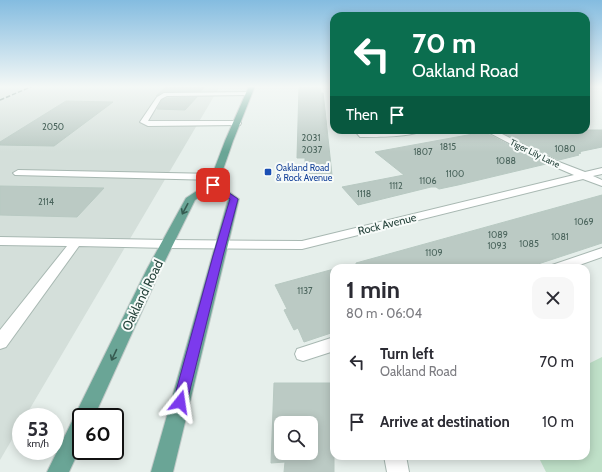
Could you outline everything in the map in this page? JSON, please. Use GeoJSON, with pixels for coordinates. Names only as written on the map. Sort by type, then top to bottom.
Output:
{"type":"FeatureCollection","features":[{"type":"Feature","properties":{"kind":"main road"},"geometry":{"type":"LineString","coordinates":[[162,472],[234,199],[215,181],[243,108]]}},
{"type":"Feature","properties":{"kind":"main road","name":"Oakland Road"},"geometry":{"type":"LineString","coordinates":[[88,408],[191,198],[215,181]]}},
{"type":"Feature","properties":{"kind":"main road"},"geometry":{"type":"LineString","coordinates":[[58,472],[72,442]]}},
{"type":"Feature","properties":{"kind":"street"},"geometry":{"type":"LineString","coordinates":[[153,108],[144,122],[148,124],[237,123]]}},
{"type":"Feature","properties":{"kind":"street"},"geometry":{"type":"LineString","coordinates":[[362,134],[382,134]]}},
{"type":"Feature","properties":{"kind":"street","name":"Tiger Lily Lane"},"geometry":{"type":"LineString","coordinates":[[496,134],[556,164],[602,183]]}},
{"type":"Feature","properties":{"kind":"street","name":"Rock Avenue"},"geometry":{"type":"LineString","coordinates":[[0,241],[302,245],[602,171]]}},
{"type":"Feature","properties":{"kind":"street"},"geometry":{"type":"LineString","coordinates":[[18,172],[215,181]]}},
{"type":"Feature","properties":{"kind":"street"},"geometry":{"type":"LineString","coordinates":[[0,342],[76,242]]}},
{"type":"Feature","properties":{"kind":"street"},"geometry":{"type":"LineString","coordinates":[[568,264],[602,252]]}},
{"type":"Feature","properties":{"kind":"street"},"geometry":{"type":"LineString","coordinates":[[303,354],[330,345]]}},
{"type":"Feature","properties":{"kind":"street"},"geometry":{"type":"LineString","coordinates":[[396,460],[398,472]]}},
{"type":"Feature","properties":{"kind":"shaded area"},"geometry":{"type":"Polygon","coordinates":[[[0,108],[207,108],[30,408],[12,408],[12,439],[0,460],[0,108]]]}},
{"type":"Feature","properties":{"kind":"green space"},"geometry":{"type":"Polygon","coordinates":[[[602,357],[602,472],[546,472],[540,460],[590,460],[590,363],[602,357]]]}},
{"type":"Feature","properties":{"kind":"building"},"geometry":{"type":"Polygon","coordinates":[[[55,108],[105,108],[54,146],[0,145],[0,142],[55,108]]]}},
{"type":"Feature","properties":{"kind":"building"},"geometry":{"type":"Polygon","coordinates":[[[158,108],[187,108],[185,110],[158,108]]]}},
{"type":"Feature","properties":{"kind":"building"},"geometry":{"type":"Polygon","coordinates":[[[298,108],[325,108],[332,175],[305,175],[305,158],[297,158],[298,108]]]}},
{"type":"Feature","properties":{"kind":"building"},"geometry":{"type":"Polygon","coordinates":[[[590,130],[602,130],[602,147],[578,152],[581,153],[577,154],[579,155],[559,160],[505,134],[590,134],[590,130]]]}},
{"type":"Feature","properties":{"kind":"building"},"geometry":{"type":"Polygon","coordinates":[[[473,134],[488,134],[546,164],[439,189],[436,187],[431,187],[358,205],[342,187],[404,175],[375,152],[473,134]]]}},
{"type":"Feature","properties":{"kind":"building"},"geometry":{"type":"Polygon","coordinates":[[[0,186],[104,188],[77,217],[0,215],[0,186]]]}},
{"type":"Feature","properties":{"kind":"building"},"geometry":{"type":"Polygon","coordinates":[[[602,195],[602,243],[538,264],[356,263],[602,195]]]}},
{"type":"Feature","properties":{"kind":"building"},"geometry":{"type":"Polygon","coordinates":[[[330,270],[330,333],[304,342],[298,328],[294,330],[284,310],[287,309],[275,285],[330,270]]]}},
{"type":"Feature","properties":{"kind":"building"},"geometry":{"type":"Polygon","coordinates":[[[274,383],[330,383],[330,460],[334,460],[334,472],[284,472],[285,462],[271,463],[274,383]]]}},
{"type":"Feature","properties":{"kind":"place","name":"Oakland Road & Rock Avenue"},"geometry":{"type":"Point","coordinates":[268,172]}},
{"type":"Feature","properties":{"kind":"route"},"geometry":{"type":"LineString","coordinates":[[180,402],[234,199],[213,185]]}}]}
